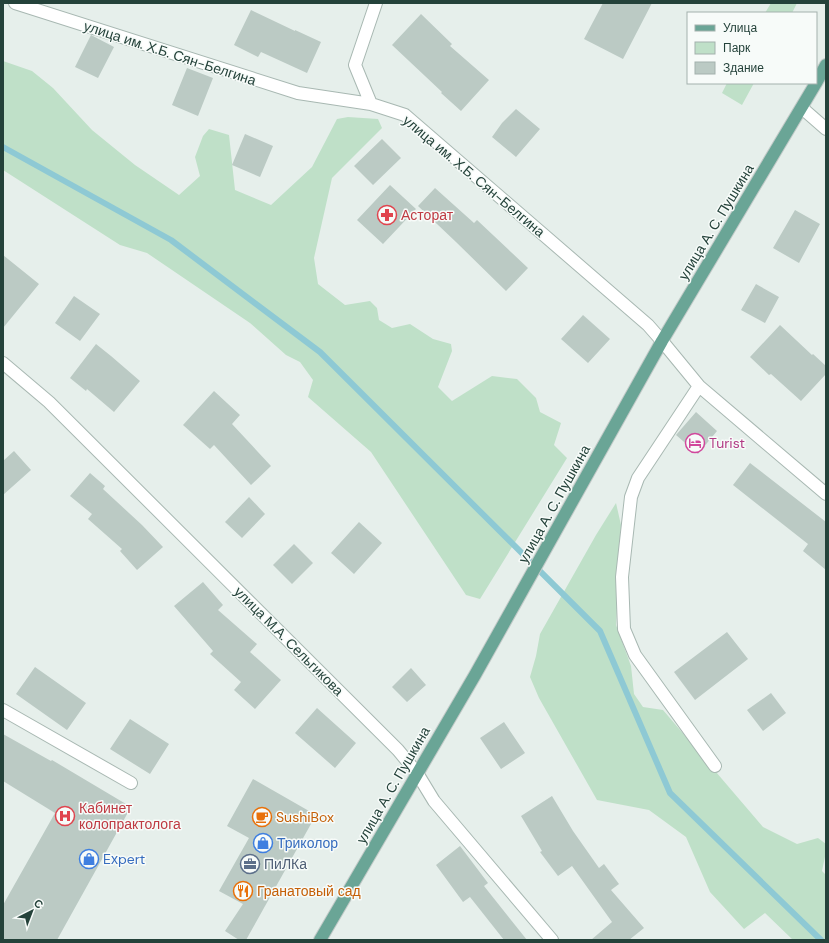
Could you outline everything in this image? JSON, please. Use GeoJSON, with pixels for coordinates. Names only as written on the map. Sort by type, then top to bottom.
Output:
{"type":"FeatureCollection","features":[{"type":"Feature","properties":{"kind":"main road","name":"улица А. С. Пушкина"},"geometry":{"type":"LineString","coordinates":[[817,81],[826,65]]}},
{"type":"Feature","properties":{"kind":"main road","name":"улица А. С. Пушкина"},"geometry":{"type":"LineString","coordinates":[[320,940],[475,675],[662,341],[815,84]]}},
{"type":"Feature","properties":{"kind":"street","name":"улица им. Х.Б. Сян-Белгина"},"geometry":{"type":"LineString","coordinates":[[15,3],[298,93],[371,104],[406,115],[648,325],[699,386],[826,494]]}},
{"type":"Feature","properties":{"kind":"street"},"geometry":{"type":"LineString","coordinates":[[371,104],[355,65],[376,3]]}},
{"type":"Feature","properties":{"kind":"street"},"geometry":{"type":"LineString","coordinates":[[802,108],[826,129]]}},
{"type":"Feature","properties":{"kind":"street","name":"улица М.А. Сельгикова"},"geometry":{"type":"LineString","coordinates":[[3,363],[49,402],[398,750],[417,773],[434,801],[552,940]]}},
{"type":"Feature","properties":{"kind":"street"},"geometry":{"type":"LineString","coordinates":[[699,386],[638,478],[631,497],[622,577],[624,628],[635,655],[715,766]]}},
{"type":"Feature","properties":{"kind":"street"},"geometry":{"type":"LineString","coordinates":[[3,710],[132,783]]}},
{"type":"Feature","properties":{"kind":"green space"},"geometry":{"type":"Polygon","coordinates":[[[771,3],[797,3],[792,12],[766,12],[771,3]]]}},
{"type":"Feature","properties":{"kind":"green space"},"geometry":{"type":"Polygon","coordinates":[[[3,61],[32,71],[53,88],[92,130],[135,165],[179,195],[200,176],[195,157],[203,136],[209,129],[229,135],[235,190],[271,205],[312,167],[337,119],[348,117],[378,119],[382,128],[332,178],[314,258],[318,284],[345,305],[370,301],[377,308],[379,320],[392,328],[410,324],[433,339],[451,344],[452,351],[438,387],[452,401],[492,376],[517,379],[536,398],[540,412],[561,423],[554,445],[567,458],[480,599],[466,595],[371,452],[308,397],[313,380],[300,362],[286,355],[250,323],[147,253],[120,245],[3,170],[3,61]]]}},
{"type":"Feature","properties":{"kind":"green space"},"geometry":{"type":"Polygon","coordinates":[[[726,84],[753,84],[742,105],[722,93],[726,84]]]}},
{"type":"Feature","properties":{"kind":"green space"},"geometry":{"type":"Polygon","coordinates":[[[616,503],[621,525],[616,625],[631,666],[634,694],[643,707],[663,710],[763,827],[797,844],[818,838],[826,844],[822,871],[826,875],[826,940],[793,940],[765,913],[744,929],[710,892],[686,837],[649,810],[597,800],[539,698],[530,677],[540,634],[596,535],[616,503]]]}},
{"type":"Feature","properties":{"kind":"building"},"geometry":{"type":"Polygon","coordinates":[[[603,3],[652,3],[623,59],[584,39],[603,3]]]}},
{"type":"Feature","properties":{"kind":"building"},"geometry":{"type":"Polygon","coordinates":[[[251,10],[321,42],[307,73],[261,52],[258,57],[234,45],[251,10]]]}},
{"type":"Feature","properties":{"kind":"building"},"geometry":{"type":"Polygon","coordinates":[[[421,14],[452,44],[450,46],[489,80],[461,111],[392,45],[421,14]]]}},
{"type":"Feature","properties":{"kind":"building"},"geometry":{"type":"Polygon","coordinates":[[[91,35],[114,47],[98,78],[75,67],[91,35]]]}},
{"type":"Feature","properties":{"kind":"building"},"geometry":{"type":"Polygon","coordinates":[[[187,68],[213,78],[198,116],[172,105],[187,68]]]}},
{"type":"Feature","properties":{"kind":"building"},"geometry":{"type":"Polygon","coordinates":[[[516,109],[540,129],[516,157],[492,137],[502,123],[516,109]]]}},
{"type":"Feature","properties":{"kind":"building"},"geometry":{"type":"Polygon","coordinates":[[[245,134],[273,146],[260,177],[232,165],[245,134]]]}},
{"type":"Feature","properties":{"kind":"building"},"geometry":{"type":"Polygon","coordinates":[[[382,139],[401,158],[373,185],[354,166],[382,139]]]}},
{"type":"Feature","properties":{"kind":"building","name":"Асторат"},"geometry":{"type":"Polygon","coordinates":[[[390,185],[416,209],[383,244],[357,220],[390,185]]]}},
{"type":"Feature","properties":{"kind":"building"},"geometry":{"type":"Polygon","coordinates":[[[435,188],[474,223],[477,220],[528,268],[506,291],[418,206],[435,188]]]}},
{"type":"Feature","properties":{"kind":"building"},"geometry":{"type":"Polygon","coordinates":[[[795,210],[820,224],[799,263],[773,248],[795,210]]]}},
{"type":"Feature","properties":{"kind":"building"},"geometry":{"type":"Polygon","coordinates":[[[3,255],[39,284],[3,328],[3,255]]]}},
{"type":"Feature","properties":{"kind":"building"},"geometry":{"type":"Polygon","coordinates":[[[756,284],[779,297],[765,323],[741,310],[756,284]]]}},
{"type":"Feature","properties":{"kind":"building"},"geometry":{"type":"Polygon","coordinates":[[[74,296],[100,314],[80,341],[55,323],[74,296]]]}},
{"type":"Feature","properties":{"kind":"building"},"geometry":{"type":"Polygon","coordinates":[[[583,315],[610,339],[588,363],[561,339],[583,315]]]}},
{"type":"Feature","properties":{"kind":"building"},"geometry":{"type":"Polygon","coordinates":[[[780,325],[826,366],[826,374],[801,401],[771,374],[769,375],[750,357],[780,325]]]}},
{"type":"Feature","properties":{"kind":"building"},"geometry":{"type":"Polygon","coordinates":[[[96,344],[140,381],[114,412],[87,389],[86,391],[70,378],[96,344]]]}},
{"type":"Feature","properties":{"kind":"building"},"geometry":{"type":"Polygon","coordinates":[[[214,391],[240,415],[232,424],[271,466],[251,485],[214,445],[210,449],[183,425],[214,391]]]}},
{"type":"Feature","properties":{"kind":"building"},"geometry":{"type":"Polygon","coordinates":[[[696,412],[717,431],[698,454],[676,435],[696,412]]]}},
{"type":"Feature","properties":{"kind":"building"},"geometry":{"type":"Polygon","coordinates":[[[14,451],[31,470],[3,495],[3,461],[14,451]]]}},
{"type":"Feature","properties":{"kind":"building"},"geometry":{"type":"Polygon","coordinates":[[[750,463],[826,522],[826,570],[803,551],[808,544],[733,485],[750,463]]]}},
{"type":"Feature","properties":{"kind":"building"},"geometry":{"type":"Polygon","coordinates":[[[90,473],[105,486],[103,489],[142,525],[163,547],[137,570],[120,551],[122,549],[88,519],[92,514],[70,496],[90,473]]]}},
{"type":"Feature","properties":{"kind":"building"},"geometry":{"type":"Polygon","coordinates":[[[249,497],[265,514],[242,538],[225,522],[249,497]]]}},
{"type":"Feature","properties":{"kind":"building"},"geometry":{"type":"Polygon","coordinates":[[[359,522],[382,543],[354,574],[331,553],[359,522]]]}},
{"type":"Feature","properties":{"kind":"building"},"geometry":{"type":"Polygon","coordinates":[[[294,544],[313,563],[292,584],[273,565],[294,544]]]}},
{"type":"Feature","properties":{"kind":"building"},"geometry":{"type":"Polygon","coordinates":[[[203,582],[223,605],[218,610],[257,644],[250,652],[281,680],[255,709],[234,690],[241,682],[210,654],[213,651],[174,606],[203,582]]]}},
{"type":"Feature","properties":{"kind":"building"},"geometry":{"type":"Polygon","coordinates":[[[727,632],[748,659],[695,700],[674,672],[727,632]]]}},
{"type":"Feature","properties":{"kind":"building"},"geometry":{"type":"Polygon","coordinates":[[[35,667],[86,703],[67,730],[16,694],[35,667]]]}},
{"type":"Feature","properties":{"kind":"building"},"geometry":{"type":"Polygon","coordinates":[[[411,668],[426,685],[407,702],[392,687],[411,668]]]}},
{"type":"Feature","properties":{"kind":"building"},"geometry":{"type":"Polygon","coordinates":[[[771,693],[786,713],[763,731],[747,710],[771,693]]]}},
{"type":"Feature","properties":{"kind":"building"},"geometry":{"type":"Polygon","coordinates":[[[317,708],[356,743],[335,768],[295,733],[317,708]]]}},
{"type":"Feature","properties":{"kind":"building"},"geometry":{"type":"Polygon","coordinates":[[[130,719],[169,744],[150,774],[110,749],[130,719]]]}},
{"type":"Feature","properties":{"kind":"building"},"geometry":{"type":"Polygon","coordinates":[[[504,722],[525,753],[501,769],[480,738],[504,722]]]}},
{"type":"Feature","properties":{"kind":"building"},"geometry":{"type":"Polygon","coordinates":[[[3,734],[51,761],[52,760],[131,807],[57,940],[3,940],[3,905],[55,813],[3,781],[3,734]]]}},
{"type":"Feature","properties":{"kind":"building"},"geometry":{"type":"Polygon","coordinates":[[[253,779],[316,815],[246,940],[239,940],[225,931],[243,904],[219,891],[249,838],[227,826],[253,779]]]}},
{"type":"Feature","properties":{"kind":"building"},"geometry":{"type":"Polygon","coordinates":[[[552,796],[573,831],[599,868],[604,864],[619,884],[611,890],[644,928],[629,940],[591,940],[612,922],[572,866],[558,876],[540,852],[542,851],[521,816],[552,796]]]}},
{"type":"Feature","properties":{"kind":"building"},"geometry":{"type":"Polygon","coordinates":[[[460,846],[488,883],[484,886],[527,940],[504,940],[470,897],[463,902],[436,865],[460,846]]]}},
{"type":"Feature","properties":{"kind":"waterway"},"geometry":{"type":"LineString","coordinates":[[3,147],[171,240],[320,352],[600,631],[670,793],[821,940]]}},
{"type":"Feature","properties":{"kind":"place","name":"Асторат"},"geometry":{"type":"Point","coordinates":[387,215]}},
{"type":"Feature","properties":{"kind":"place","name":"Turist"},"geometry":{"type":"Point","coordinates":[695,443]}},
{"type":"Feature","properties":{"kind":"place","name":"Кабинет колопрактолога"},"geometry":{"type":"Point","coordinates":[65,816]}},
{"type":"Feature","properties":{"kind":"place","name":"SushiBox"},"geometry":{"type":"Point","coordinates":[262,817]}},
{"type":"Feature","properties":{"kind":"place","name":"Триколор"},"geometry":{"type":"Point","coordinates":[263,843]}},
{"type":"Feature","properties":{"kind":"place","name":"Eхpert"},"geometry":{"type":"Point","coordinates":[89,859]}},
{"type":"Feature","properties":{"kind":"place","name":"ПиЛКа"},"geometry":{"type":"Point","coordinates":[250,864]}},
{"type":"Feature","properties":{"kind":"place","name":"Гранатовый сад"},"geometry":{"type":"Point","coordinates":[243,891]}}]}
